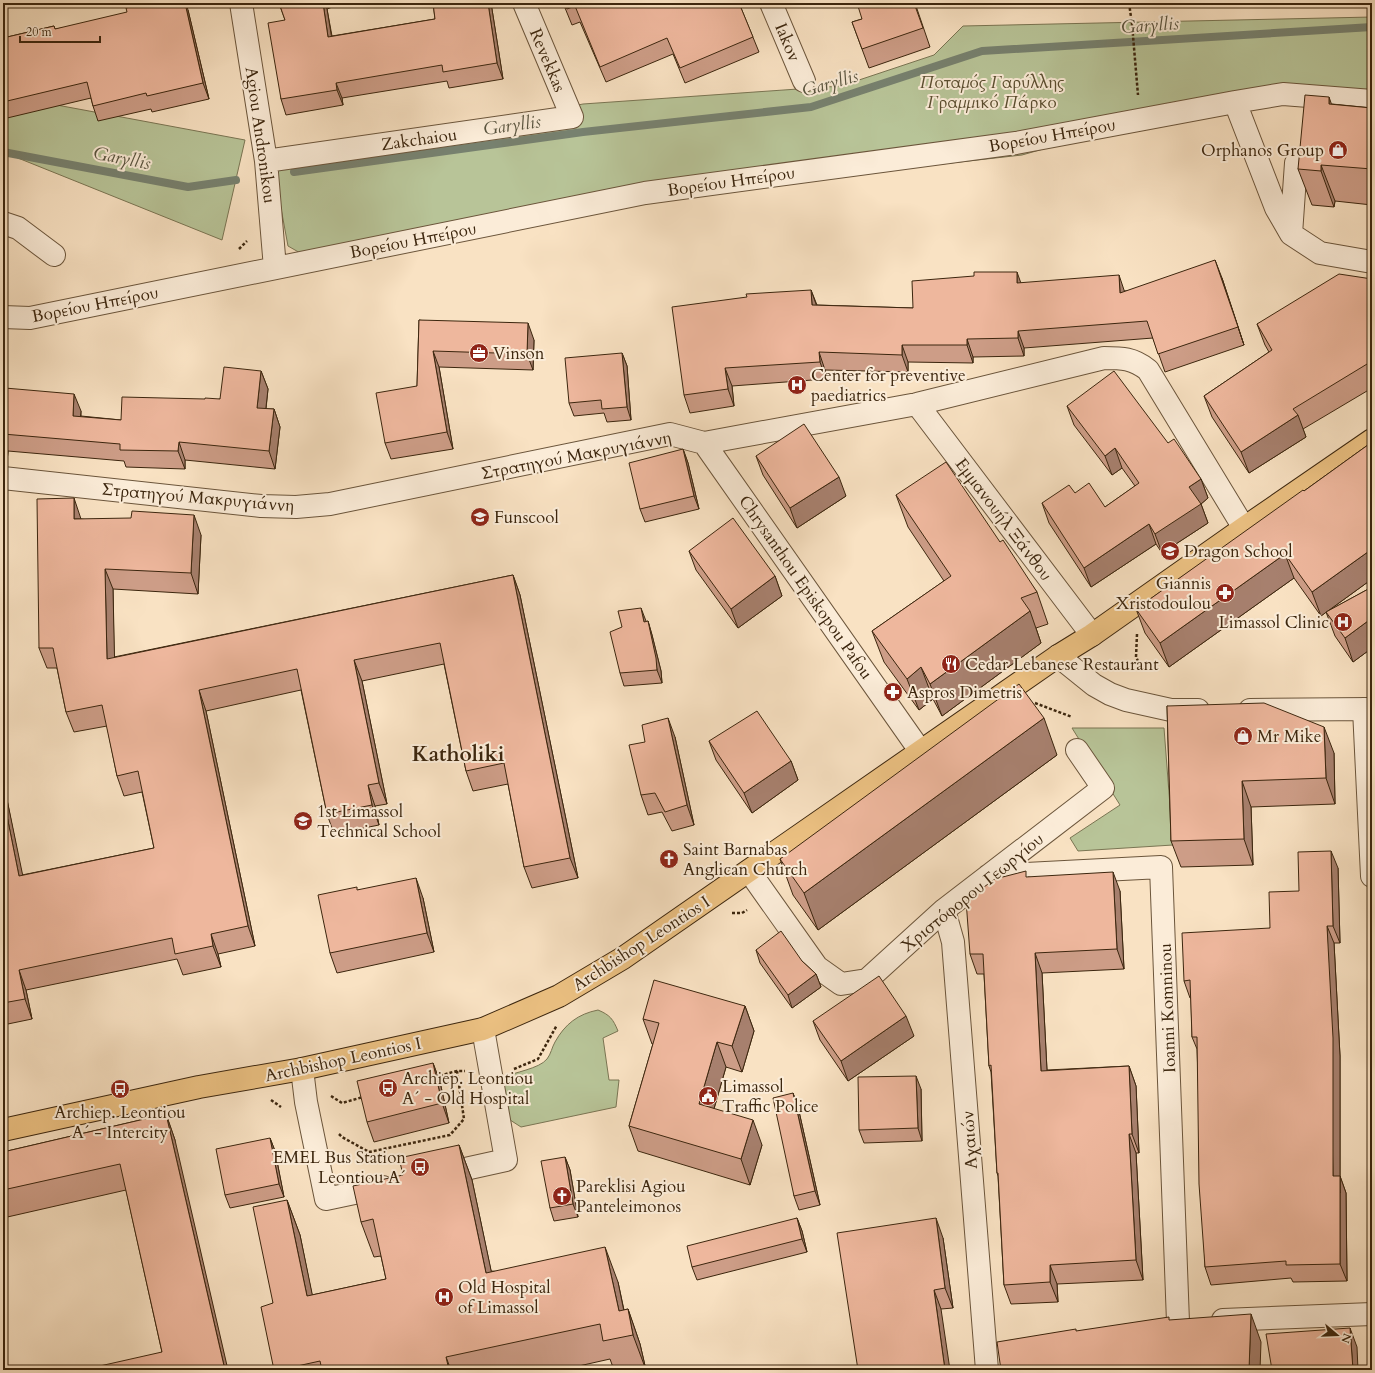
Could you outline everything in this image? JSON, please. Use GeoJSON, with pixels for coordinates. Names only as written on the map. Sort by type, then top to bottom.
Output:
{"type":"FeatureCollection","features":[{"type":"Feature","properties":{"kind":"main road","name":"Archbishop Leontios I"},"geometry":{"type":"LineString","coordinates":[[3,1130],[199,1087],[302,1069],[483,1029],[566,993],[623,958],[1372,440]]}},
{"type":"Feature","properties":{"kind":"street","name":"Agiou Andronikou"},"geometry":{"type":"LineString","coordinates":[[241,3],[266,161],[275,268]]}},
{"type":"Feature","properties":{"kind":"street","name":"Revekkas"},"geometry":{"type":"LineString","coordinates":[[524,3],[572,117]]}},
{"type":"Feature","properties":{"kind":"street","name":"Iakov"},"geometry":{"type":"LineString","coordinates":[[771,3],[804,81]]}},
{"type":"Feature","properties":{"kind":"street","name":"Βορείου Ηπείρου"},"geometry":{"type":"LineString","coordinates":[[3,317],[30,318],[645,192],[1016,143],[1283,94],[1372,101]]}},
{"type":"Feature","properties":{"kind":"street"},"geometry":{"type":"LineString","coordinates":[[1235,102],[1276,208],[1291,234],[1320,253],[1372,262]]}},
{"type":"Feature","properties":{"kind":"street","name":"Zakchaiou"},"geometry":{"type":"LineString","coordinates":[[266,161],[572,117]]}},
{"type":"Feature","properties":{"kind":"street"},"geometry":{"type":"LineString","coordinates":[[1291,234],[1296,163]]}},
{"type":"Feature","properties":{"kind":"street"},"geometry":{"type":"LineString","coordinates":[[3,223],[18,228],[54,255]]}},
{"type":"Feature","properties":{"kind":"street","name":"Στρατηγού Μακρυγιάννη"},"geometry":{"type":"LineString","coordinates":[[3,478],[261,506],[296,507],[330,504],[670,434],[704,442],[917,404],[1104,358],[1124,358],[1139,363],[1148,370],[1244,528]]}},
{"type":"Feature","properties":{"kind":"street","name":"Εμμανουήλ Ξάνθου"},"geometry":{"type":"LineString","coordinates":[[917,404],[1092,635]]}},
{"type":"Feature","properties":{"kind":"street","name":"Chrysanthou Episkopou Pafou"},"geometry":{"type":"LineString","coordinates":[[704,442],[921,752]]}},
{"type":"Feature","properties":{"kind":"street"},"geometry":{"type":"LineString","coordinates":[[1058,656],[1094,685],[1110,694],[1170,710],[1368,709],[1372,876]]}},
{"type":"Feature","properties":{"kind":"street","name":"Χριστόφορου Γεωργίου"},"geometry":{"type":"LineString","coordinates":[[749,871],[817,967],[841,984],[867,980],[944,910],[1103,788],[1076,750]]}},
{"type":"Feature","properties":{"kind":"street","name":"Ioanni Komninou"},"geometry":{"type":"LineString","coordinates":[[988,876],[1161,867],[1178,1322]]}},
{"type":"Feature","properties":{"kind":"street","name":"Αχαιών"},"geometry":{"type":"LineString","coordinates":[[944,910],[953,942],[988,1370]]}},
{"type":"Feature","properties":{"kind":"street"},"geometry":{"type":"LineString","coordinates":[[422,1179],[506,1160],[483,1029]]}},
{"type":"Feature","properties":{"kind":"street"},"geometry":{"type":"LineString","coordinates":[[302,1069],[306,1102],[326,1199],[400,1183]]}},
{"type":"Feature","properties":{"kind":"street"},"geometry":{"type":"LineString","coordinates":[[1155,1325],[1178,1322],[1372,1314]]}},
{"type":"Feature","properties":{"kind":"street"},"geometry":{"type":"LineString","coordinates":[[985,1346],[1008,1343]]}},
{"type":"Feature","properties":{"kind":"path"},"geometry":{"type":"LineString","coordinates":[[1129,3],[1138,101]]}},
{"type":"Feature","properties":{"kind":"path"},"geometry":{"type":"LineString","coordinates":[[512,1069],[518,1068],[538,1059],[558,1023]]}},
{"type":"Feature","properties":{"kind":"path"},"geometry":{"type":"LineString","coordinates":[[337,1132],[342,1137],[370,1152],[450,1135],[464,1119],[457,1071]]}},
{"type":"Feature","properties":{"kind":"path"},"geometry":{"type":"LineString","coordinates":[[331,1101],[332,1096]]}},
{"type":"Feature","properties":{"kind":"green space","name":"Ποταμός Γαρύλλης Γραμμικό Πάρκο"},"geometry":{"type":"Polygon","coordinates":[[[1372,17],[1372,97],[1233,95],[1022,155],[648,197],[323,266],[288,246],[273,165],[583,104],[841,86],[934,55],[963,26],[1372,17]]]}},
{"type":"Feature","properties":{"kind":"green space"},"geometry":{"type":"Polygon","coordinates":[[[3,95],[245,140],[222,240],[3,152],[3,95]]]}},
{"type":"Feature","properties":{"kind":"green space"},"geometry":{"type":"Polygon","coordinates":[[[1072,728],[1164,728],[1173,845],[1078,851],[1070,838],[1120,805],[1072,728]]]}},
{"type":"Feature","properties":{"kind":"green space"},"geometry":{"type":"Polygon","coordinates":[[[598,1010],[611,1018],[618,1031],[603,1038],[609,1080],[619,1080],[616,1107],[521,1127],[507,1118],[502,1078],[532,1068],[543,1062],[547,1059],[554,1044],[568,1025],[584,1014],[598,1010]]]}},
{"type":"Feature","properties":{"kind":"building"},"geometry":{"type":"Polygon","coordinates":[[[148,3],[185,3],[203,83],[147,96],[146,93],[93,106],[87,82],[3,102],[3,38],[54,26],[55,29],[127,12],[126,8],[148,3]]]}},
{"type":"Feature","properties":{"kind":"building"},"geometry":{"type":"Polygon","coordinates":[[[279,3],[323,3],[328,37],[435,19],[433,3],[488,3],[497,63],[443,72],[442,65],[336,83],[337,90],[281,99],[268,23],[285,20],[279,3]]]}},
{"type":"Feature","properties":{"kind":"building"},"geometry":{"type":"Polygon","coordinates":[[[564,3],[739,3],[753,37],[680,68],[667,38],[600,67],[575,6],[567,9],[564,3]]]}},
{"type":"Feature","properties":{"kind":"building"},"geometry":{"type":"Polygon","coordinates":[[[857,3],[914,3],[923,28],[862,49],[852,22],[862,19],[857,3]]]}},
{"type":"Feature","properties":{"kind":"building"},"geometry":{"type":"Polygon","coordinates":[[[1305,95],[1329,97],[1329,104],[1372,108],[1372,169],[1321,165],[1321,171],[1298,169],[1305,95]]]}},
{"type":"Feature","properties":{"kind":"building"},"geometry":{"type":"Polygon","coordinates":[[[1215,260],[1238,327],[1158,354],[1147,321],[1018,331],[1018,338],[967,339],[967,345],[902,345],[902,355],[819,352],[820,362],[725,368],[728,389],[684,395],[672,307],[747,297],[746,294],[811,290],[812,305],[913,308],[912,281],[974,276],[974,272],[1017,272],[1017,283],[1119,275],[1120,293],[1215,260]]]}},
{"type":"Feature","properties":{"kind":"building"},"geometry":{"type":"Polygon","coordinates":[[[1339,274],[1372,279],[1372,361],[1293,409],[1298,415],[1241,452],[1204,396],[1272,350],[1257,324],[1339,274]]]}},
{"type":"Feature","properties":{"kind":"building"},"geometry":{"type":"Polygon","coordinates":[[[419,320],[528,323],[527,354],[433,351],[447,432],[385,443],[376,393],[417,386],[419,320]]]}},
{"type":"Feature","properties":{"kind":"building"},"geometry":{"type":"Polygon","coordinates":[[[622,353],[627,407],[602,409],[601,400],[569,403],[565,358],[622,353]]]}},
{"type":"Feature","properties":{"kind":"building"},"geometry":{"type":"Polygon","coordinates":[[[224,367],[261,371],[257,408],[274,409],[269,451],[179,442],[178,451],[120,450],[120,444],[3,434],[3,386],[6,386],[5,388],[74,394],[73,416],[121,420],[122,397],[220,399],[224,367]]]}},
{"type":"Feature","properties":{"kind":"building"},"geometry":{"type":"Polygon","coordinates":[[[1114,371],[1168,443],[1174,439],[1201,479],[1189,487],[1201,504],[1155,534],[1149,524],[1084,568],[1042,503],[1069,485],[1075,493],[1089,483],[1105,507],[1139,483],[1115,448],[1105,456],[1067,406],[1114,371]]]}},
{"type":"Feature","properties":{"kind":"building"},"geometry":{"type":"Polygon","coordinates":[[[804,424],[839,477],[790,508],[756,456],[804,424]]]}},
{"type":"Feature","properties":{"kind":"building"},"geometry":{"type":"Polygon","coordinates":[[[1372,442],[1372,549],[1312,592],[1285,554],[1160,643],[1136,609],[1372,442]]]}},
{"type":"Feature","properties":{"kind":"building"},"geometry":{"type":"Polygon","coordinates":[[[683,449],[694,496],[640,509],[629,463],[683,449]]]}},
{"type":"Feature","properties":{"kind":"building"},"geometry":{"type":"Polygon","coordinates":[[[946,462],[1000,542],[1003,540],[1037,592],[1021,598],[1030,611],[930,684],[921,667],[907,679],[872,631],[951,576],[896,495],[946,462]]]}},
{"type":"Feature","properties":{"kind":"building"},"geometry":{"type":"Polygon","coordinates":[[[74,498],[74,519],[131,518],[132,511],[194,515],[191,573],[105,569],[107,659],[513,575],[570,858],[524,867],[504,763],[466,771],[440,643],[354,660],[379,783],[368,785],[372,805],[327,814],[297,669],[199,690],[248,926],[211,934],[213,946],[175,954],[172,938],[19,970],[25,999],[3,1003],[3,796],[19,876],[154,848],[138,771],[117,776],[102,705],[66,712],[53,648],[39,648],[37,499],[74,498]]]}},
{"type":"Feature","properties":{"kind":"building"},"geometry":{"type":"Polygon","coordinates":[[[733,518],[775,576],[731,609],[689,551],[733,518]]]}},
{"type":"Feature","properties":{"kind":"building"},"geometry":{"type":"Polygon","coordinates":[[[1372,587],[1372,618],[1345,638],[1326,612],[1372,587]]]}},
{"type":"Feature","properties":{"kind":"building"},"geometry":{"type":"Polygon","coordinates":[[[641,608],[644,622],[648,621],[657,670],[620,673],[610,632],[622,627],[618,611],[641,608]]]}},
{"type":"Feature","properties":{"kind":"building"},"geometry":{"type":"Polygon","coordinates":[[[1019,684],[1044,718],[804,893],[780,859],[1019,684]]]}},
{"type":"Feature","properties":{"kind":"building"},"geometry":{"type":"Polygon","coordinates":[[[1264,703],[1324,727],[1326,778],[1242,781],[1244,839],[1171,841],[1167,706],[1264,703]]]}},
{"type":"Feature","properties":{"kind":"building"},"geometry":{"type":"Polygon","coordinates":[[[757,711],[791,761],[744,793],[709,741],[757,711]]]}},
{"type":"Feature","properties":{"kind":"building"},"geometry":{"type":"Polygon","coordinates":[[[668,718],[687,805],[665,812],[655,793],[641,795],[629,745],[645,742],[642,725],[668,718]]]}},
{"type":"Feature","properties":{"kind":"building"},"geometry":{"type":"Polygon","coordinates":[[[1331,851],[1333,926],[1327,926],[1333,1038],[1333,1176],[1340,1176],[1340,1264],[1286,1265],[1286,1261],[1205,1267],[1199,1184],[1197,1037],[1192,1037],[1190,980],[1184,981],[1182,933],[1270,928],[1269,892],[1299,891],[1298,852],[1331,851]]]}},
{"type":"Feature","properties":{"kind":"building"},"geometry":{"type":"Polygon","coordinates":[[[1026,871],[1026,877],[1113,872],[1117,949],[1035,953],[1041,1071],[1129,1066],[1132,1134],[1129,1134],[1136,1260],[1050,1265],[1050,1282],[1004,1285],[983,954],[970,954],[966,900],[995,879],[1026,871]]]}},
{"type":"Feature","properties":{"kind":"building"},"geometry":{"type":"Polygon","coordinates":[[[416,878],[427,933],[330,953],[318,895],[357,887],[357,890],[416,878]]]}},
{"type":"Feature","properties":{"kind":"building"},"geometry":{"type":"Polygon","coordinates":[[[781,931],[802,961],[816,974],[788,995],[756,950],[781,931]]]}},
{"type":"Feature","properties":{"kind":"building"},"geometry":{"type":"Polygon","coordinates":[[[879,976],[906,1016],[841,1061],[813,1021],[879,976]]]}},
{"type":"Feature","properties":{"kind":"building"},"geometry":{"type":"Polygon","coordinates":[[[654,980],[745,1006],[732,1046],[717,1042],[699,1104],[753,1120],[741,1159],[629,1126],[659,1023],[643,1019],[654,980]]]}},
{"type":"Feature","properties":{"kind":"building"},"geometry":{"type":"Polygon","coordinates":[[[433,1063],[442,1103],[367,1122],[357,1081],[433,1063]]]}},
{"type":"Feature","properties":{"kind":"building"},"geometry":{"type":"Polygon","coordinates":[[[916,1076],[918,1128],[859,1130],[858,1077],[916,1076]]]}},
{"type":"Feature","properties":{"kind":"building"},"geometry":{"type":"Polygon","coordinates":[[[793,1093],[815,1191],[794,1196],[773,1098],[793,1093]]]}},
{"type":"Feature","properties":{"kind":"building"},"geometry":{"type":"Polygon","coordinates":[[[166,1114],[225,1370],[82,1370],[162,1352],[120,1164],[3,1190],[3,1152],[166,1114]]]}},
{"type":"Feature","properties":{"kind":"building"},"geometry":{"type":"Polygon","coordinates":[[[270,1138],[279,1184],[225,1195],[216,1149],[270,1138]]]}},
{"type":"Feature","properties":{"kind":"building"},"geometry":{"type":"Polygon","coordinates":[[[459,1145],[486,1273],[605,1247],[619,1311],[628,1309],[633,1335],[603,1341],[600,1324],[446,1357],[449,1370],[322,1370],[320,1361],[274,1370],[261,1307],[273,1303],[253,1207],[287,1200],[307,1296],[386,1279],[373,1219],[361,1222],[353,1186],[403,1175],[399,1158],[459,1145]]]}},
{"type":"Feature","properties":{"kind":"building","name":"Pareklisi Agiou Panteleimonos"},"geometry":{"type":"Polygon","coordinates":[[[565,1157],[573,1204],[550,1208],[541,1161],[565,1157]]]}},
{"type":"Feature","properties":{"kind":"building"},"geometry":{"type":"Polygon","coordinates":[[[797,1218],[802,1239],[692,1267],[687,1246],[797,1218]]]}},
{"type":"Feature","properties":{"kind":"building"},"geometry":{"type":"Polygon","coordinates":[[[936,1218],[945,1288],[934,1290],[945,1370],[858,1370],[837,1233],[936,1218]]]}},
{"type":"Feature","properties":{"kind":"building"},"geometry":{"type":"Polygon","coordinates":[[[1251,1314],[1249,1370],[1001,1370],[997,1342],[1076,1329],[1076,1331],[1169,1317],[1169,1320],[1251,1314]]]}},
{"type":"Feature","properties":{"kind":"building"},"geometry":{"type":"Polygon","coordinates":[[[1350,1328],[1353,1370],[1272,1370],[1266,1334],[1350,1328]]]}},
{"type":"Feature","properties":{"kind":"waterway","name":"Garyllis"},"geometry":{"type":"LineString","coordinates":[[294,172],[583,132],[811,107],[982,51],[1372,27]]}},
{"type":"Feature","properties":{"kind":"waterway","name":"Garyllis"},"geometry":{"type":"LineString","coordinates":[[3,152],[188,187],[236,180]]}},
{"type":"Feature","properties":{"kind":"place","name":"Orphanos Group"},"geometry":{"type":"Point","coordinates":[1338,150]}},
{"type":"Feature","properties":{"kind":"place","name":"Vinson"},"geometry":{"type":"Point","coordinates":[479,353]}},
{"type":"Feature","properties":{"kind":"place","name":"Center for preventive paediatrics"},"geometry":{"type":"Point","coordinates":[797,385]}},
{"type":"Feature","properties":{"kind":"place","name":"Funscool"},"geometry":{"type":"Point","coordinates":[480,517]}},
{"type":"Feature","properties":{"kind":"place","name":"Dragon School"},"geometry":{"type":"Point","coordinates":[1170,551]}},
{"type":"Feature","properties":{"kind":"place","name":"Giannis Xristodoulou"},"geometry":{"type":"Point","coordinates":[1225,593]}},
{"type":"Feature","properties":{"kind":"place","name":"Limassol Clinic"},"geometry":{"type":"Point","coordinates":[1343,622]}},
{"type":"Feature","properties":{"kind":"place","name":"Cedar Lebanese Restaurant"},"geometry":{"type":"Point","coordinates":[951,664]}},
{"type":"Feature","properties":{"kind":"place","name":"Aspros Dimetris"},"geometry":{"type":"Point","coordinates":[893,692]}},
{"type":"Feature","properties":{"kind":"place","name":"Mr Mike"},"geometry":{"type":"Point","coordinates":[1243,736]}},
{"type":"Feature","properties":{"kind":"place","name":"1st Limassol Technical School"},"geometry":{"type":"Point","coordinates":[303,821]}},
{"type":"Feature","properties":{"kind":"place","name":"Saint Barnabas Anglican Church"},"geometry":{"type":"Point","coordinates":[669,859]}},
{"type":"Feature","properties":{"kind":"place","name":"Archiep. Leontiou A´ - Old Hospital"},"geometry":{"type":"Point","coordinates":[388,1088]}},
{"type":"Feature","properties":{"kind":"place","name":"Archiep. Leontiou A´ - Intercity"},"geometry":{"type":"Point","coordinates":[120,1089]}},
{"type":"Feature","properties":{"kind":"place","name":"Limassol Traffic Police"},"geometry":{"type":"Point","coordinates":[708,1096]}},
{"type":"Feature","properties":{"kind":"place","name":"EMEL Bus Station Leontiou A´"},"geometry":{"type":"Point","coordinates":[420,1167]}},
{"type":"Feature","properties":{"kind":"place","name":"Pareklisi Agiou Panteleimonos"},"geometry":{"type":"Point","coordinates":[562,1196]}},
{"type":"Feature","properties":{"kind":"place","name":"Old Hospital of Limassol"},"geometry":{"type":"Point","coordinates":[444,1297]}},
{"type":"Feature","properties":{"kind":"district","name":"Katholiki"},"geometry":{"type":"Point","coordinates":[458,754]}}]}
